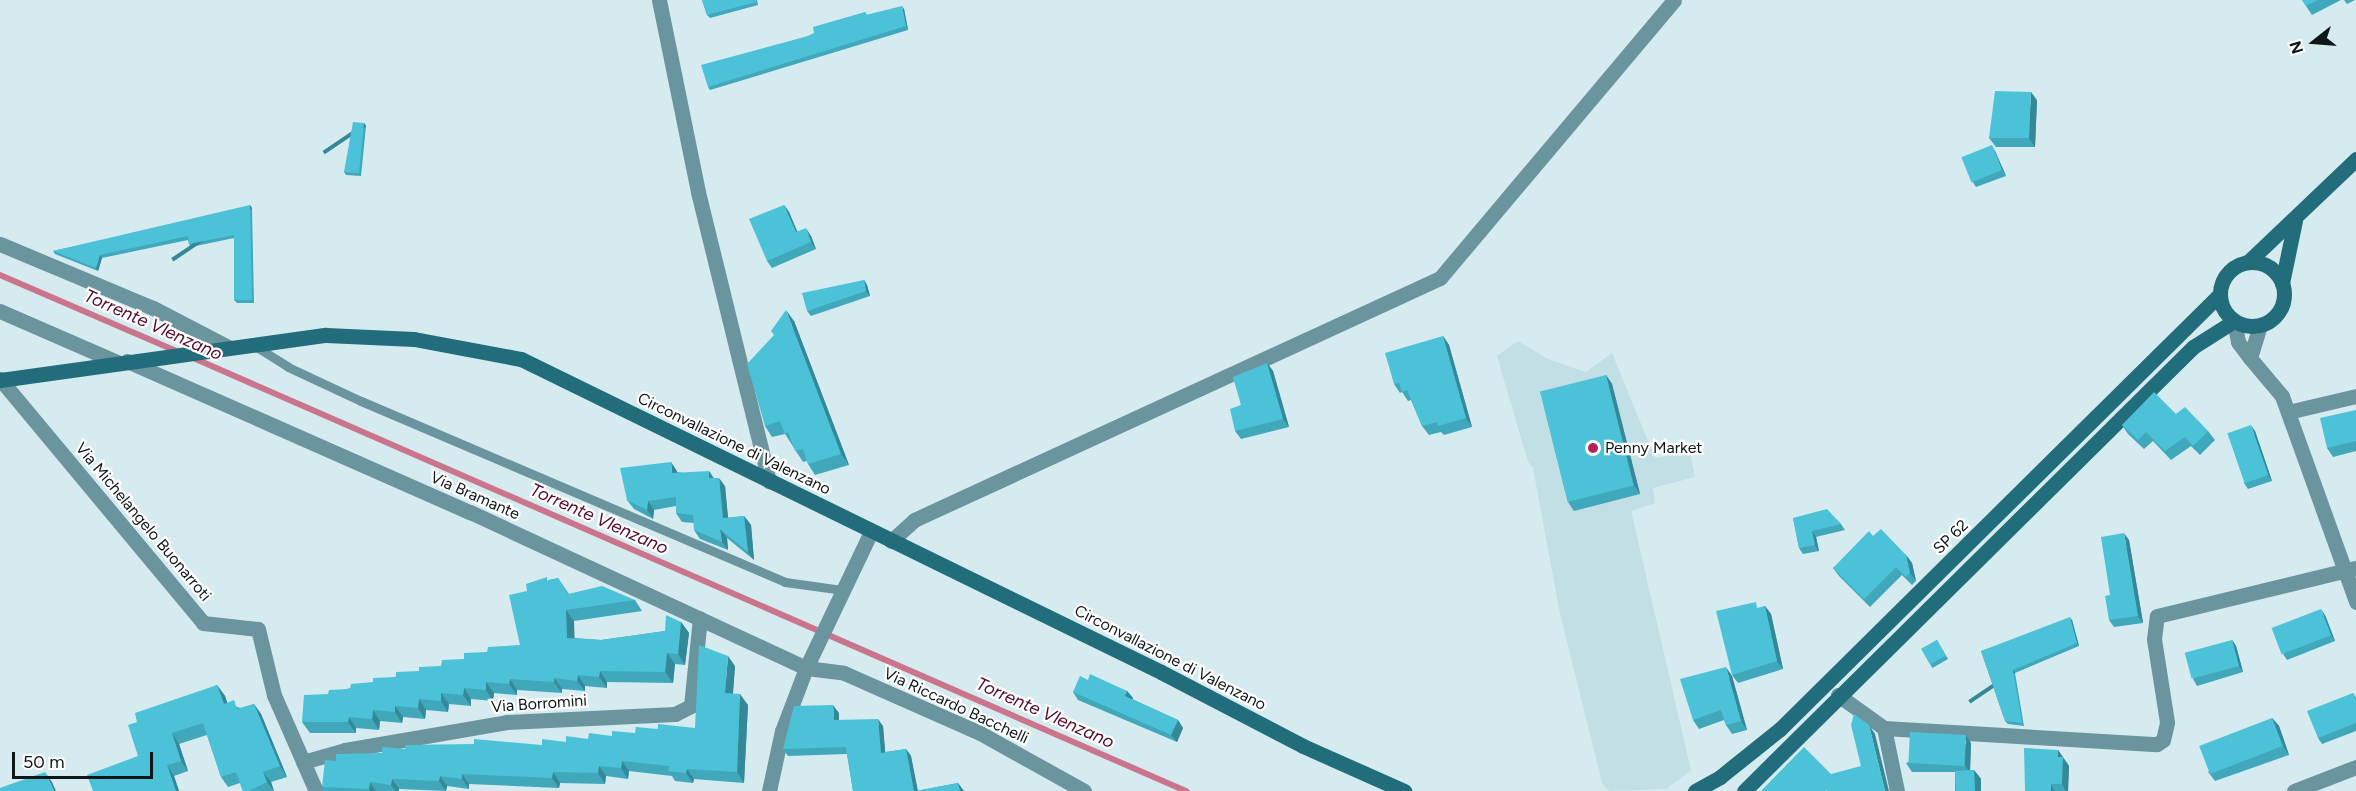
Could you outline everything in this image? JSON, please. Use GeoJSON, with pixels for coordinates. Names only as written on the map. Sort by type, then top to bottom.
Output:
{"type":"FeatureCollection","features":[{"type":"Feature","properties":{"kind":"main road","name":"SP 62"},"geometry":{"type":"LineString","coordinates":[[1695,791],[1720,777],[1780,729],[2219,295],[2224,276],[2249,261],[2295,221],[2356,159]]}},
{"type":"Feature","properties":{"kind":"main road"},"geometry":{"type":"LineString","coordinates":[[2219,295],[2221,305],[2234,321],[2260,326],[2278,314],[2284,294],[2282,283],[2295,221]]}},
{"type":"Feature","properties":{"kind":"main road"},"geometry":{"type":"LineString","coordinates":[[2249,261],[2269,267],[2282,283]]}},
{"type":"Feature","properties":{"kind":"main road","name":"SP 62"},"geometry":{"type":"LineString","coordinates":[[1744,791],[1838,695],[2193,347],[2234,321]]}},
{"type":"Feature","properties":{"kind":"main road","name":"Circonvallazione di Valenzano"},"geometry":{"type":"LineString","coordinates":[[0,380],[251,343],[326,335],[414,339],[521,358],[871,532],[1161,672],[1303,746],[1404,791]]}},
{"type":"Feature","properties":{"kind":"street"},"geometry":{"type":"LineString","coordinates":[[659,0],[698,192],[769,481]]}},
{"type":"Feature","properties":{"kind":"street"},"geometry":{"type":"LineString","coordinates":[[891,541],[914,519],[1440,278],[1674,0]]}},
{"type":"Feature","properties":{"kind":"street"},"geometry":{"type":"LineString","coordinates":[[0,244],[153,308],[223,348]]}},
{"type":"Feature","properties":{"kind":"street","name":"Via Bramante"},"geometry":{"type":"LineString","coordinates":[[0,311],[127,361],[700,618],[809,662]]}},
{"type":"Feature","properties":{"kind":"street"},"geometry":{"type":"LineString","coordinates":[[2234,321],[2238,342],[2282,396],[2350,570],[2356,602]]}},
{"type":"Feature","properties":{"kind":"street"},"geometry":{"type":"LineString","coordinates":[[2250,358],[2260,326]]}},
{"type":"Feature","properties":{"kind":"street","name":"Via Michelangelo Buonarroti"},"geometry":{"type":"LineString","coordinates":[[0,380],[202,623],[258,629],[274,695],[316,791]]}},
{"type":"Feature","properties":{"kind":"street"},"geometry":{"type":"LineString","coordinates":[[2288,412],[2356,396]]}},
{"type":"Feature","properties":{"kind":"street"},"geometry":{"type":"LineString","coordinates":[[769,791],[782,731],[809,662],[871,532]]}},
{"type":"Feature","properties":{"kind":"street"},"geometry":{"type":"LineString","coordinates":[[1838,695],[1884,728],[2157,744],[2163,740],[2167,723],[2154,639],[2157,616],[2350,570]]}},
{"type":"Feature","properties":{"kind":"street","name":"Via Borromini"},"geometry":{"type":"LineString","coordinates":[[303,762],[345,750],[507,722],[675,714],[691,706],[700,618]]}},
{"type":"Feature","properties":{"kind":"street","name":"Via Riccardo Bacchelli"},"geometry":{"type":"LineString","coordinates":[[809,662],[844,673],[980,733],[1084,791]]}},
{"type":"Feature","properties":{"kind":"street"},"geometry":{"type":"LineString","coordinates":[[1884,728],[1897,791]]}},
{"type":"Feature","properties":{"kind":"street"},"geometry":{"type":"LineString","coordinates":[[2294,791],[2356,767]]}},
{"type":"Feature","properties":{"kind":"lane"},"geometry":{"type":"LineString","coordinates":[[251,343],[288,367],[362,401],[785,582],[843,590]]}},
{"type":"Feature","properties":{"kind":"shaded area"},"geometry":{"type":"Polygon","coordinates":[[[1518,341],[1548,359],[1586,372],[1612,353],[1655,458],[1690,452],[1695,477],[1653,488],[1655,503],[1631,511],[1691,770],[1667,789],[1609,791],[1602,783],[1560,614],[1533,468],[1528,462],[1497,356],[1518,341]]]}},
{"type":"Feature","properties":{"kind":"building"},"geometry":{"type":"Polygon","coordinates":[[[702,0],[756,0],[756,2],[707,15],[702,0]]]}},
{"type":"Feature","properties":{"kind":"building"},"geometry":{"type":"Polygon","coordinates":[[[2302,0],[2318,0],[2306,6],[2302,0]]]}},
{"type":"Feature","properties":{"kind":"building"},"geometry":{"type":"Polygon","coordinates":[[[902,6],[906,26],[708,87],[701,65],[808,36],[814,33],[813,27],[865,12],[866,15],[902,6]]]}},
{"type":"Feature","properties":{"kind":"building"},"geometry":{"type":"Polygon","coordinates":[[[1995,91],[2031,92],[2029,138],[1989,138],[1995,91]]]}},
{"type":"Feature","properties":{"kind":"building"},"geometry":{"type":"Polygon","coordinates":[[[353,122],[364,123],[359,173],[344,172],[353,122]]]}},
{"type":"Feature","properties":{"kind":"building"},"geometry":{"type":"Polygon","coordinates":[[[1992,145],[2002,170],[1972,182],[1961,157],[1992,145]]]}},
{"type":"Feature","properties":{"kind":"building"},"geometry":{"type":"Polygon","coordinates":[[[250,205],[252,300],[234,300],[234,235],[189,244],[188,236],[100,255],[96,268],[53,251],[250,205]]]}},
{"type":"Feature","properties":{"kind":"building"},"geometry":{"type":"Polygon","coordinates":[[[784,205],[796,232],[806,228],[811,242],[767,261],[749,219],[784,205]]]}},
{"type":"Feature","properties":{"kind":"building"},"geometry":{"type":"Polygon","coordinates":[[[864,280],[866,291],[807,311],[802,293],[864,280]]]}},
{"type":"Feature","properties":{"kind":"building"},"geometry":{"type":"Polygon","coordinates":[[[786,310],[841,454],[808,464],[803,449],[795,451],[788,432],[785,434],[780,421],[765,426],[747,364],[774,335],[771,331],[786,310]]]}},
{"type":"Feature","properties":{"kind":"building"},"geometry":{"type":"Polygon","coordinates":[[[1443,336],[1466,418],[1438,426],[1437,422],[1422,426],[1407,390],[1402,392],[1399,383],[1394,384],[1385,353],[1443,336]]]}},
{"type":"Feature","properties":{"kind":"building"},"geometry":{"type":"Polygon","coordinates":[[[1267,363],[1283,419],[1235,431],[1230,409],[1241,405],[1233,377],[1267,363]]]}},
{"type":"Feature","properties":{"kind":"building","name":"Penny Market"},"geometry":{"type":"Polygon","coordinates":[[[1606,375],[1634,486],[1568,502],[1540,391],[1606,375]]]}},
{"type":"Feature","properties":{"kind":"building"},"geometry":{"type":"Polygon","coordinates":[[[2154,392],[2176,414],[2185,407],[2208,431],[2193,446],[2185,437],[2165,451],[2146,432],[2138,440],[2122,425],[2154,392]]]}},
{"type":"Feature","properties":{"kind":"building"},"geometry":{"type":"Polygon","coordinates":[[[2356,410],[2356,441],[2327,448],[2320,418],[2356,410]]]}},
{"type":"Feature","properties":{"kind":"building"},"geometry":{"type":"Polygon","coordinates":[[[2251,425],[2268,475],[2245,483],[2227,433],[2251,425]]]}},
{"type":"Feature","properties":{"kind":"building"},"geometry":{"type":"Polygon","coordinates":[[[671,462],[672,473],[709,471],[709,478],[719,478],[723,518],[744,516],[748,552],[720,529],[722,542],[694,530],[693,515],[676,513],[676,497],[648,501],[647,510],[627,500],[620,468],[671,462]]]}},
{"type":"Feature","properties":{"kind":"building"},"geometry":{"type":"Polygon","coordinates":[[[1827,509],[1841,524],[1812,531],[1815,545],[1799,548],[1793,518],[1827,509]]]}},
{"type":"Feature","properties":{"kind":"building"},"geometry":{"type":"Polygon","coordinates":[[[1881,529],[1906,555],[1910,573],[1906,577],[1896,567],[1864,599],[1833,568],[1869,531],[1873,536],[1881,529]]]}},
{"type":"Feature","properties":{"kind":"building"},"geometry":{"type":"Polygon","coordinates":[[[2124,533],[2138,616],[2109,620],[2105,596],[2110,595],[2101,537],[2124,533]]]}},
{"type":"Feature","properties":{"kind":"building"},"geometry":{"type":"Polygon","coordinates":[[[547,577],[547,581],[558,578],[568,594],[602,586],[635,600],[566,610],[567,638],[601,640],[665,631],[666,615],[681,622],[678,654],[667,653],[665,672],[600,671],[599,677],[578,675],[577,681],[554,678],[554,682],[510,679],[509,684],[486,682],[486,690],[464,688],[463,695],[441,693],[441,701],[419,699],[418,708],[395,706],[395,712],[373,710],[372,719],[349,717],[348,722],[302,722],[304,695],[328,694],[329,690],[350,689],[351,684],[373,682],[373,678],[396,677],[396,672],[419,671],[419,667],[441,666],[442,660],[464,659],[464,653],[487,652],[488,647],[520,645],[509,595],[527,591],[526,584],[547,577]]]}},
{"type":"Feature","properties":{"kind":"building"},"geometry":{"type":"Polygon","coordinates":[[[1756,602],[1757,608],[1765,606],[1777,661],[1732,675],[1716,611],[1756,602]]]}},
{"type":"Feature","properties":{"kind":"building"},"geometry":{"type":"Polygon","coordinates":[[[2321,609],[2331,635],[2282,654],[2272,628],[2321,609]]]}},
{"type":"Feature","properties":{"kind":"building"},"geometry":{"type":"Polygon","coordinates":[[[2070,617],[2077,643],[2013,670],[2022,723],[2005,721],[1981,651],[2070,617]]]}},
{"type":"Feature","properties":{"kind":"building"},"geometry":{"type":"Polygon","coordinates":[[[1937,640],[1946,656],[1930,664],[1921,649],[1937,640]]]}},
{"type":"Feature","properties":{"kind":"building"},"geometry":{"type":"Polygon","coordinates":[[[2232,640],[2239,666],[2192,679],[2185,653],[2232,640]]]}},
{"type":"Feature","properties":{"kind":"building"},"geometry":{"type":"Polygon","coordinates":[[[699,645],[728,656],[725,693],[740,694],[737,772],[687,769],[686,773],[668,771],[669,766],[622,761],[621,768],[599,766],[598,773],[553,772],[552,778],[462,774],[462,779],[440,776],[439,781],[392,779],[391,785],[370,782],[369,789],[322,787],[325,760],[336,761],[336,754],[382,753],[382,747],[405,749],[405,745],[474,744],[474,739],[542,745],[542,739],[566,742],[566,736],[588,739],[589,733],[612,736],[612,731],[635,733],[636,727],[658,729],[658,724],[695,728],[699,645]]]}},
{"type":"Feature","properties":{"kind":"building"},"geometry":{"type":"Polygon","coordinates":[[[1726,667],[1741,721],[1726,725],[1721,710],[1693,720],[1680,679],[1726,667]]]}},
{"type":"Feature","properties":{"kind":"building"},"geometry":{"type":"Polygon","coordinates":[[[1090,674],[1127,691],[1125,696],[1178,720],[1171,735],[1073,692],[1080,676],[1088,680],[1090,674]]]}},
{"type":"Feature","properties":{"kind":"building"},"geometry":{"type":"Polygon","coordinates":[[[217,685],[224,704],[234,700],[237,709],[254,704],[280,766],[263,772],[267,782],[249,791],[243,791],[236,772],[221,777],[203,723],[172,733],[181,761],[167,765],[176,791],[93,791],[87,775],[138,756],[128,725],[137,722],[135,713],[217,685]]]}},
{"type":"Feature","properties":{"kind":"building"},"geometry":{"type":"Polygon","coordinates":[[[2353,693],[2356,701],[2356,723],[2318,738],[2307,711],[2353,693]]]}},
{"type":"Feature","properties":{"kind":"building"},"geometry":{"type":"Polygon","coordinates":[[[833,705],[834,720],[878,719],[881,753],[906,749],[914,791],[853,791],[846,747],[783,749],[794,706],[833,705]]]}},
{"type":"Feature","properties":{"kind":"building"},"geometry":{"type":"Polygon","coordinates":[[[1854,714],[1869,725],[1885,791],[1761,791],[1804,747],[1831,774],[1861,766],[1851,725],[1854,714]]]}},
{"type":"Feature","properties":{"kind":"building"},"geometry":{"type":"Polygon","coordinates":[[[2272,718],[2283,746],[2210,774],[2199,746],[2272,718]]]}},
{"type":"Feature","properties":{"kind":"building"},"geometry":{"type":"Polygon","coordinates":[[[1910,732],[1966,735],[1964,766],[1908,763],[1910,732]]]}},
{"type":"Feature","properties":{"kind":"building"},"geometry":{"type":"Polygon","coordinates":[[[2024,748],[2058,750],[2058,757],[2063,757],[2062,784],[2051,784],[2051,791],[2025,791],[2024,748]]]}},
{"type":"Feature","properties":{"kind":"building"},"geometry":{"type":"Polygon","coordinates":[[[1974,770],[1975,791],[1956,791],[1955,771],[1974,770]]]}},
{"type":"Feature","properties":{"kind":"building"},"geometry":{"type":"Polygon","coordinates":[[[45,772],[54,791],[0,791],[0,788],[45,772]]]}},
{"type":"Feature","properties":{"kind":"building"},"geometry":{"type":"Polygon","coordinates":[[[958,783],[960,791],[915,791],[958,783]]]}},
{"type":"Feature","properties":{"kind":"waterway","name":"Torrente Vlenzano"},"geometry":{"type":"LineString","coordinates":[[0,275],[179,352]]}},
{"type":"Feature","properties":{"kind":"waterway","name":"Torrente Vlenzano"},"geometry":{"type":"LineString","coordinates":[[191,357],[1186,791]]}},
{"type":"Feature","properties":{"kind":"place","name":"Penny Market"},"geometry":{"type":"Point","coordinates":[1593,448]}}]}
